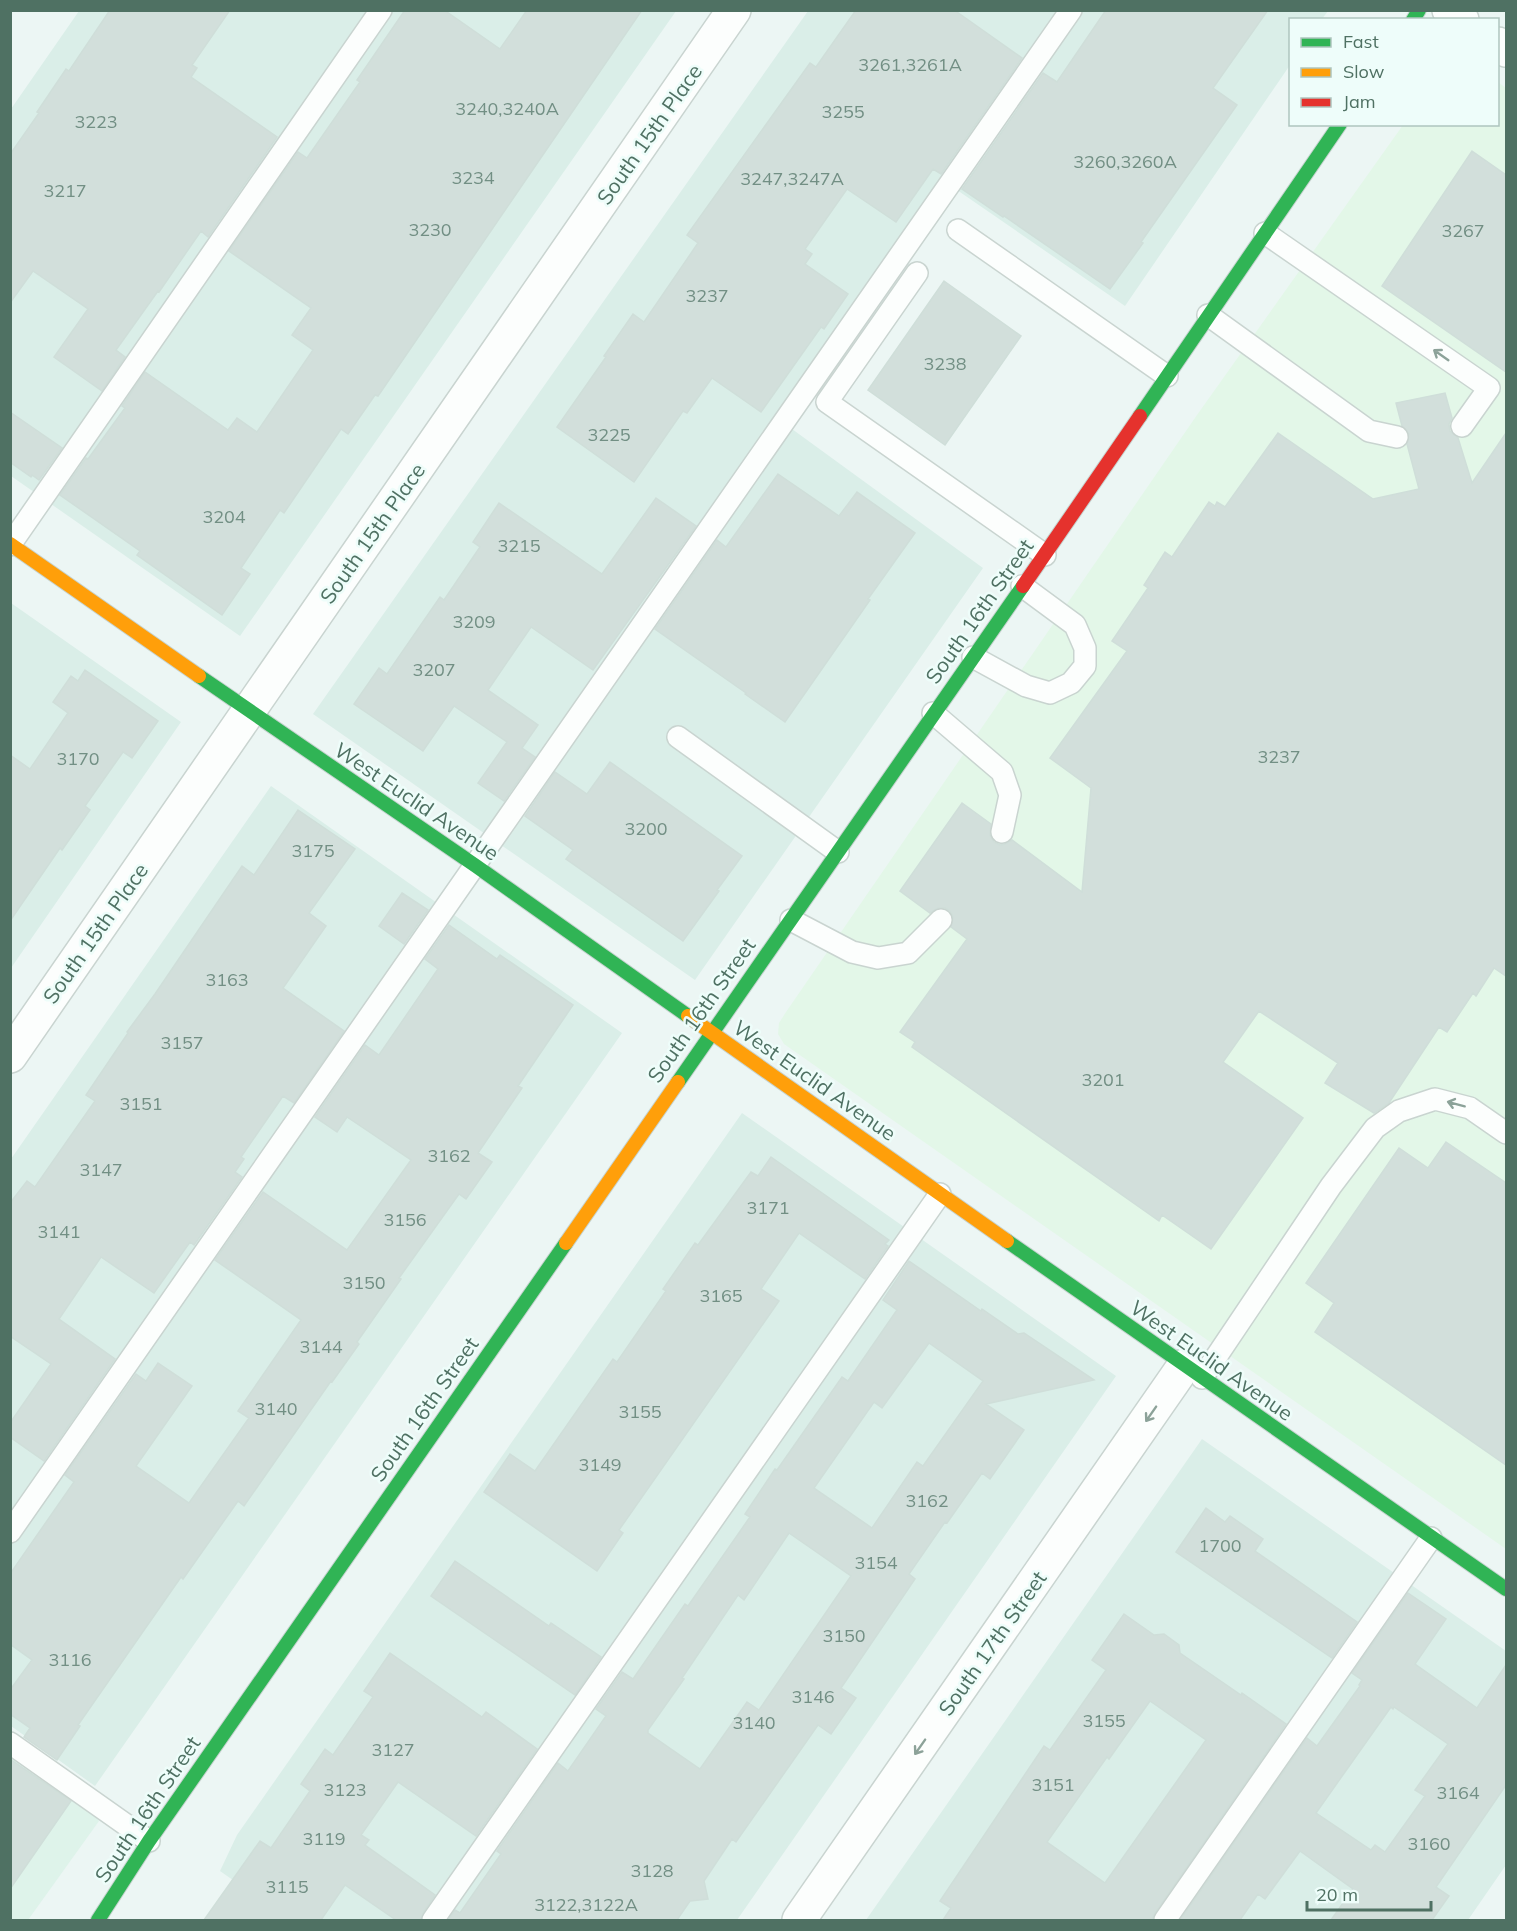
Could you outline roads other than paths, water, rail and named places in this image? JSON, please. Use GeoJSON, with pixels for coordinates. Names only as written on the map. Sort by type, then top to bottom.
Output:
{"type":"FeatureCollection","features":[{"type":"Feature","properties":{"kind":"street","name":"South 15th Place"},"geometry":{"type":"LineString","coordinates":[[10,1056],[734,10]]}},
{"type":"Feature","properties":{"kind":"street","name":"South 16th Street"},"geometry":{"type":"LineString","coordinates":[[98,1920],[150,1841],[711,1032],[1045,555],[1339,126]]}},
{"type":"Feature","properties":{"kind":"street","name":"West Euclid Avenue"},"geometry":{"type":"LineString","coordinates":[[11,544],[476,866],[1193,1372],[1506,1589]]}},
{"type":"Feature","properties":{"kind":"street","name":"South 17th Street"},"geometry":{"type":"LineString","coordinates":[[799,1920],[1193,1372]]}},
{"type":"Feature","properties":{"kind":"lane"},"geometry":{"type":"LineString","coordinates":[[11,544],[381,10]]}},
{"type":"Feature","properties":{"kind":"lane"},"geometry":{"type":"LineString","coordinates":[[10,1532],[1071,10]]}},
{"type":"Feature","properties":{"kind":"lane"},"geometry":{"type":"LineString","coordinates":[[958,230],[1167,376]]}},
{"type":"Feature","properties":{"kind":"lane"},"geometry":{"type":"LineString","coordinates":[[1264,233],[1489,388],[1462,426]]}},
{"type":"Feature","properties":{"kind":"lane"},"geometry":{"type":"LineString","coordinates":[[917,273],[827,402],[1045,555]]}},
{"type":"Feature","properties":{"kind":"lane"},"geometry":{"type":"LineString","coordinates":[[1208,315],[1369,431],[1397,437]]}},
{"type":"Feature","properties":{"kind":"lane"},"geometry":{"type":"LineString","coordinates":[[973,657],[1026,686],[1050,693],[1071,683],[1085,666],[1085,648],[1075,625],[1022,586]]}},
{"type":"Feature","properties":{"kind":"lane"},"geometry":{"type":"LineString","coordinates":[[933,713],[1002,772],[1010,795],[1002,832]]}},
{"type":"Feature","properties":{"kind":"lane"},"geometry":{"type":"LineString","coordinates":[[678,737],[838,852]]}},
{"type":"Feature","properties":{"kind":"lane"},"geometry":{"type":"LineString","coordinates":[[791,920],[852,952],[878,958],[908,953],[941,920]]}},
{"type":"Feature","properties":{"kind":"lane"},"geometry":{"type":"LineString","coordinates":[[1193,1372],[1376,1128],[1399,1111],[1435,1098],[1470,1108],[1506,1133]]}},
{"type":"Feature","properties":{"kind":"lane"},"geometry":{"type":"LineString","coordinates":[[433,1920],[940,1194]]}},
{"type":"Feature","properties":{"kind":"lane"},"geometry":{"type":"LineString","coordinates":[[1165,1920],[1431,1538]]}},
{"type":"Feature","properties":{"kind":"lane"},"geometry":{"type":"LineString","coordinates":[[10,1743],[150,1841]]}}]}
